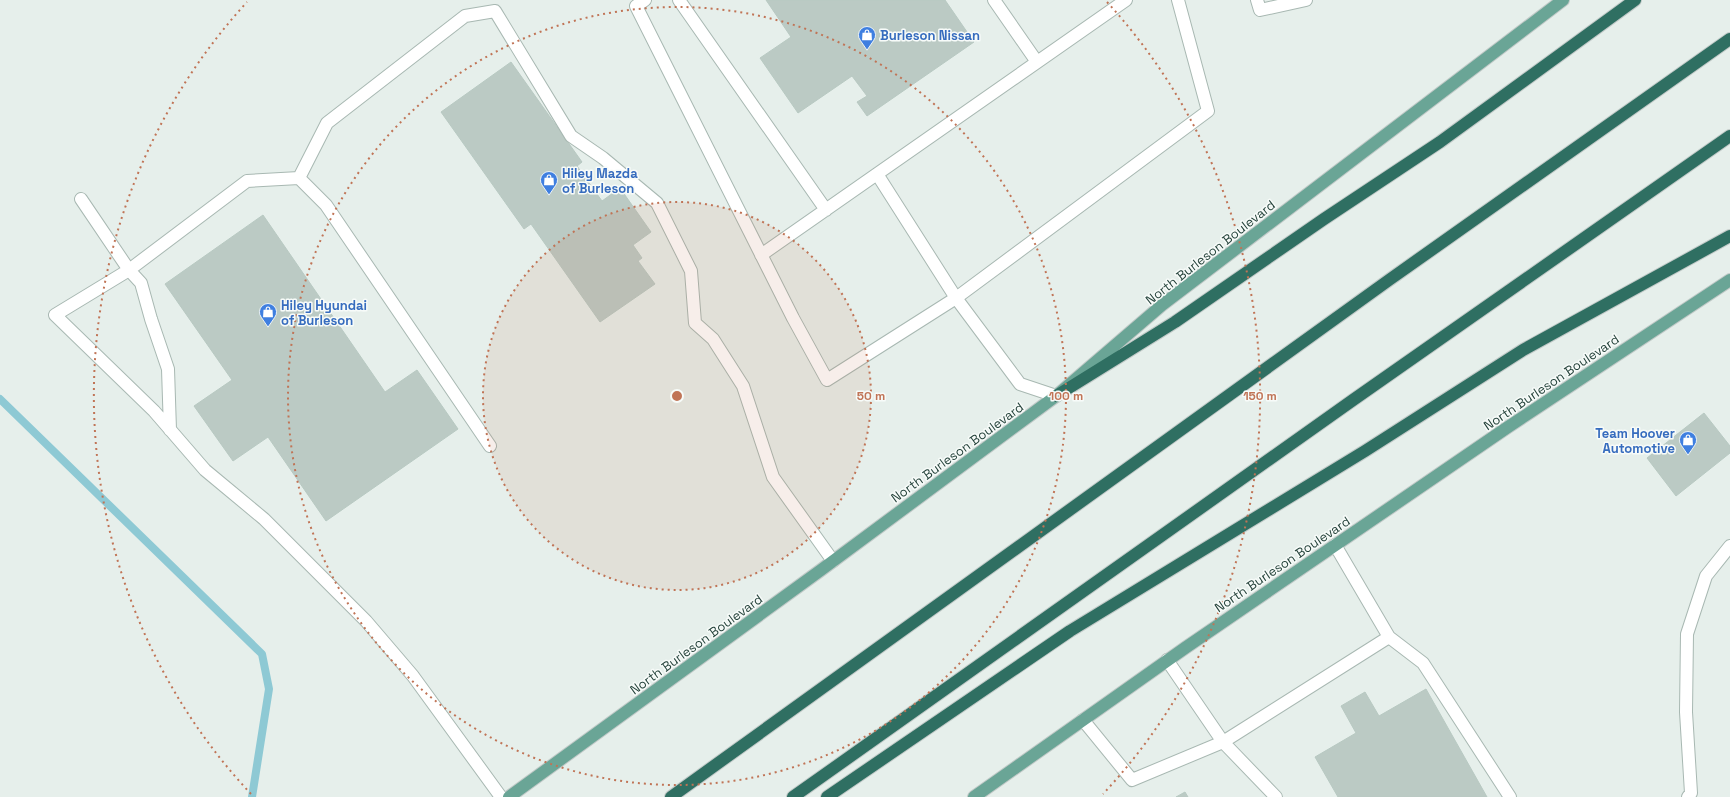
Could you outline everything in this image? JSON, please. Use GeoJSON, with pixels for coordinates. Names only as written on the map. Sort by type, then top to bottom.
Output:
{"type":"FeatureCollection","features":[{"type":"Feature","properties":{"kind":"highway"},"geometry":{"type":"LineString","coordinates":[[1056,396],[1175,322],[1324,218],[1440,142],[1635,0]]}},
{"type":"Feature","properties":{"kind":"highway"},"geometry":{"type":"LineString","coordinates":[[671,797],[1376,289],[1730,39]]}},
{"type":"Feature","properties":{"kind":"highway"},"geometry":{"type":"LineString","coordinates":[[793,797],[1346,404],[1730,136]]}},
{"type":"Feature","properties":{"kind":"highway"},"geometry":{"type":"LineString","coordinates":[[827,797],[1070,631],[1365,450],[1523,350],[1730,236]]}},
{"type":"Feature","properties":{"kind":"main road","name":"North Burleson Boulevard"},"geometry":{"type":"LineString","coordinates":[[509,797],[833,561],[1056,396],[1162,305],[1563,0]]}},
{"type":"Feature","properties":{"kind":"main road","name":"North Burleson Boulevard"},"geometry":{"type":"LineString","coordinates":[[974,797],[1167,660],[1335,545],[1508,427],[1730,280]]}},
{"type":"Feature","properties":{"kind":"lane"},"geometry":{"type":"LineString","coordinates":[[680,0],[826,210]]}},
{"type":"Feature","properties":{"kind":"lane"},"geometry":{"type":"LineString","coordinates":[[994,0],[1037,62]]}},
{"type":"Feature","properties":{"kind":"lane"},"geometry":{"type":"LineString","coordinates":[[761,255],[1126,0]]}},
{"type":"Feature","properties":{"kind":"lane"},"geometry":{"type":"LineString","coordinates":[[642,1],[636,6],[793,318],[828,380],[956,298],[1208,111],[1178,0]]}},
{"type":"Feature","properties":{"kind":"lane"},"geometry":{"type":"LineString","coordinates":[[1258,0],[1260,10],[1306,0]]}},
{"type":"Feature","properties":{"kind":"lane"},"geometry":{"type":"LineString","coordinates":[[299,178],[327,123],[465,16],[495,11],[571,136],[603,158],[656,203],[691,271],[695,323],[713,339],[743,386],[772,477],[833,561]]}},
{"type":"Feature","properties":{"kind":"lane"},"geometry":{"type":"LineString","coordinates":[[877,174],[956,298],[1020,384],[1056,396]]}},
{"type":"Feature","properties":{"kind":"lane"},"geometry":{"type":"LineString","coordinates":[[490,446],[326,205],[299,178],[247,181],[129,270],[55,314],[154,411],[205,470],[264,519],[366,621],[413,676],[501,797]]}},
{"type":"Feature","properties":{"kind":"lane"},"geometry":{"type":"LineString","coordinates":[[81,200],[129,270],[142,283],[151,319],[168,369],[170,430]]}},
{"type":"Feature","properties":{"kind":"lane"},"geometry":{"type":"LineString","coordinates":[[1335,545],[1389,637],[1423,663],[1510,797]]}},
{"type":"Feature","properties":{"kind":"lane"},"geometry":{"type":"LineString","coordinates":[[1688,797],[1691,793],[1686,712],[1687,634],[1706,576],[1730,546]]}},
{"type":"Feature","properties":{"kind":"lane"},"geometry":{"type":"LineString","coordinates":[[1083,720],[1132,780],[1223,742],[1389,637]]}},
{"type":"Feature","properties":{"kind":"lane"},"geometry":{"type":"LineString","coordinates":[[1167,660],[1223,742],[1276,797]]}},
{"type":"Feature","properties":{"kind":"building","name":"Burleson Nissan"},"geometry":{"type":"Polygon","coordinates":[[[766,0],[945,0],[974,42],[867,116],[857,102],[867,96],[852,76],[798,113],[760,58],[791,37],[766,0]]]}},
{"type":"Feature","properties":{"kind":"building","name":"Hiley Mazda of Burleson"},"geometry":{"type":"Polygon","coordinates":[[[511,62],[582,162],[577,166],[602,201],[620,188],[651,232],[633,245],[642,258],[638,261],[655,284],[600,322],[531,224],[524,229],[441,112],[511,62]]]}},
{"type":"Feature","properties":{"kind":"building","name":"Hiley Hyundai of Burleson"},"geometry":{"type":"Polygon","coordinates":[[[263,215],[385,392],[417,370],[458,429],[326,521],[268,437],[233,461],[194,406],[232,380],[165,284],[263,215]]]}},
{"type":"Feature","properties":{"kind":"building","name":"Team Hoover Automotive"},"geometry":{"type":"Polygon","coordinates":[[[1704,413],[1730,446],[1730,453],[1676,496],[1647,458],[1704,413]]]}},
{"type":"Feature","properties":{"kind":"building"},"geometry":{"type":"Polygon","coordinates":[[[1426,689],[1487,797],[1338,797],[1315,757],[1356,733],[1341,706],[1365,692],[1379,716],[1426,689]]]}},
{"type":"Feature","properties":{"kind":"building"},"geometry":{"type":"Polygon","coordinates":[[[1185,792],[1188,797],[1176,797],[1185,792]]]}},
{"type":"Feature","properties":{"kind":"waterway"},"geometry":{"type":"LineString","coordinates":[[0,399],[262,654],[269,689],[252,797]]}},
{"type":"Feature","properties":{"kind":"place","name":"Burleson Nissan"},"geometry":{"type":"Point","coordinates":[867,50]}},
{"type":"Feature","properties":{"kind":"place","name":"Hiley Mazda of Burleson"},"geometry":{"type":"Point","coordinates":[549,195]}},
{"type":"Feature","properties":{"kind":"place","name":"Hiley Hyundai of Burleson"},"geometry":{"type":"Point","coordinates":[268,327]}},
{"type":"Feature","properties":{"kind":"place","name":"Team Hoover Automotive"},"geometry":{"type":"Point","coordinates":[1688,455]}}]}
